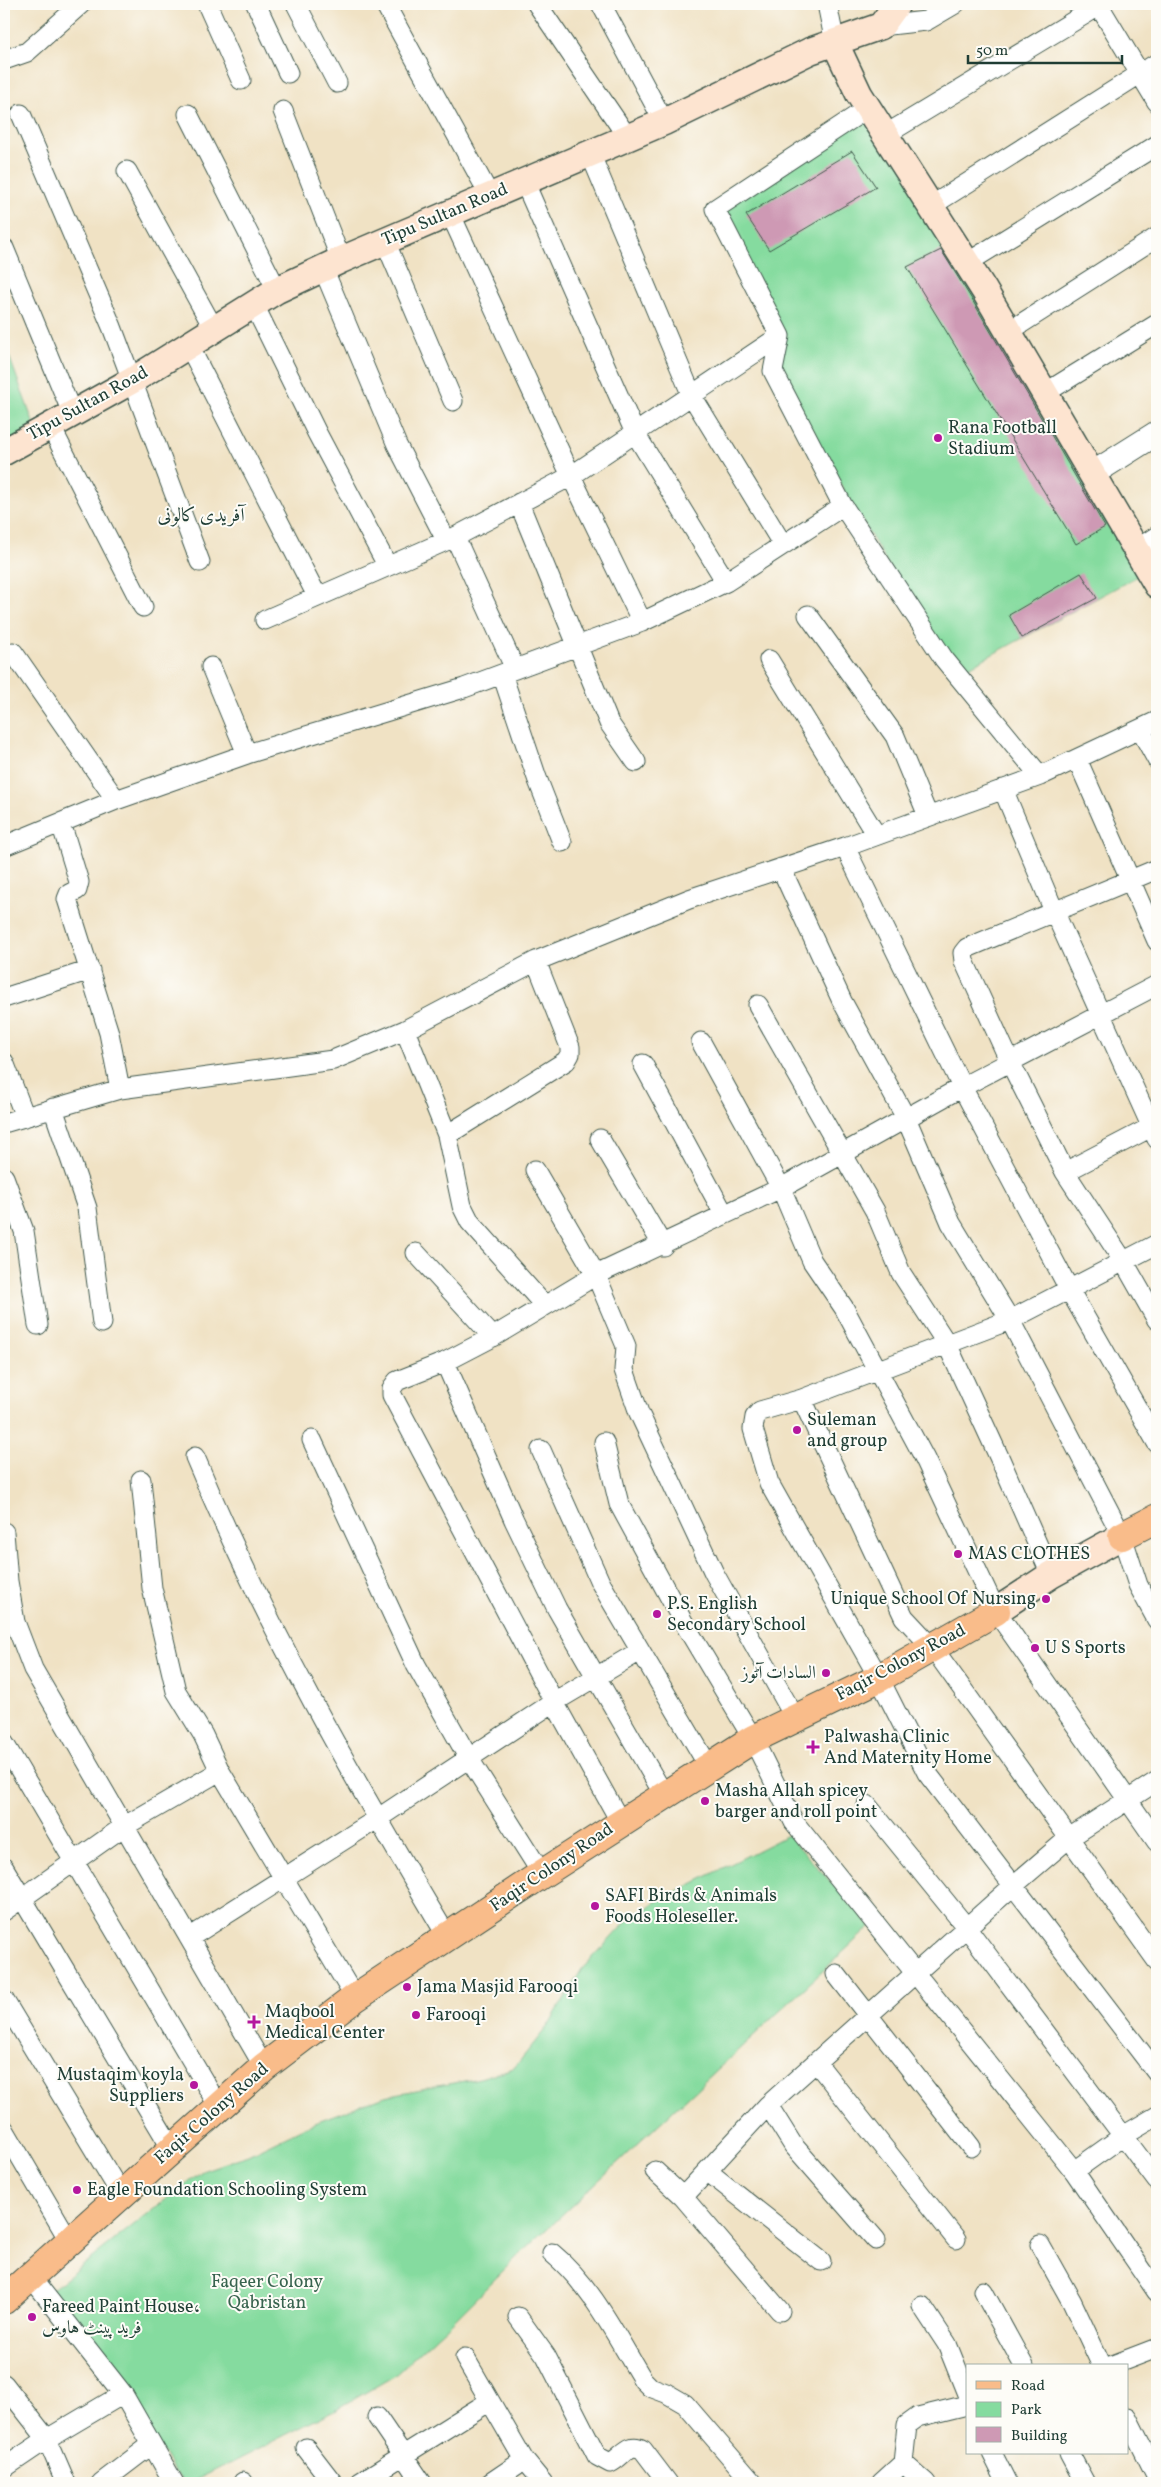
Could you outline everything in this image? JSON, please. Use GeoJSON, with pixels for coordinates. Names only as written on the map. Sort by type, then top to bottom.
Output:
{"type":"FeatureCollection","features":[{"type":"Feature","properties":{"kind":"main road"},"geometry":{"type":"LineString","coordinates":[[881,26],[897,4]]}},
{"type":"Feature","properties":{"kind":"main road","name":"Tipu Sultan Road"},"geometry":{"type":"LineString","coordinates":[[4,452],[133,380],[276,290],[385,241],[664,122],[810,50],[881,26]]}},
{"type":"Feature","properties":{"kind":"main road"},"geometry":{"type":"LineString","coordinates":[[835,42],[868,108],[967,263],[1092,474],[1147,542],[1157,585]]}},
{"type":"Feature","properties":{"kind":"main road","name":"Faqir Colony Road"},"geometry":{"type":"LineString","coordinates":[[4,2300],[264,2067],[355,1998],[621,1822],[753,1739],[879,1678],[996,1611],[1051,1575],[1157,1518]]}},
{"type":"Feature","properties":{"kind":"street"},"geometry":{"type":"LineString","coordinates":[[4,60],[27,52],[81,4]]}},
{"type":"Feature","properties":{"kind":"street"},"geometry":{"type":"LineString","coordinates":[[207,4],[241,80]]}},
{"type":"Feature","properties":{"kind":"street"},"geometry":{"type":"LineString","coordinates":[[256,4],[288,73]]}},
{"type":"Feature","properties":{"kind":"street"},"geometry":{"type":"LineString","coordinates":[[296,4],[337,83]]}},
{"type":"Feature","properties":{"kind":"street"},"geometry":{"type":"LineString","coordinates":[[385,4],[490,196]]}},
{"type":"Feature","properties":{"kind":"street"},"geometry":{"type":"LineString","coordinates":[[537,4],[628,138]]}},
{"type":"Feature","properties":{"kind":"street"},"geometry":{"type":"LineString","coordinates":[[601,4],[664,122]]}},
{"type":"Feature","properties":{"kind":"street"},"geometry":{"type":"LineString","coordinates":[[827,4],[835,42]]}},
{"type":"Feature","properties":{"kind":"street"},"geometry":{"type":"LineString","coordinates":[[881,26],[926,21],[955,4]]}},
{"type":"Feature","properties":{"kind":"street"},"geometry":{"type":"LineString","coordinates":[[885,135],[1099,4],[1157,102]]}},
{"type":"Feature","properties":{"kind":"street"},"geometry":{"type":"LineString","coordinates":[[931,206],[1157,64]]}},
{"type":"Feature","properties":{"kind":"street"},"geometry":{"type":"LineString","coordinates":[[868,108],[715,209],[780,336],[772,371],[843,506],[944,660],[1040,776]]}},
{"type":"Feature","properties":{"kind":"street"},"geometry":{"type":"LineString","coordinates":[[283,111],[332,264],[397,445],[450,539],[508,671],[537,778],[562,842]]}},
{"type":"Feature","properties":{"kind":"street"},"geometry":{"type":"LineString","coordinates":[[21,114],[133,380],[200,562]]}},
{"type":"Feature","properties":{"kind":"street"},"geometry":{"type":"LineString","coordinates":[[188,114],[276,290]]}},
{"type":"Feature","properties":{"kind":"street"},"geometry":{"type":"LineString","coordinates":[[967,263],[1157,145]]}},
{"type":"Feature","properties":{"kind":"street"},"geometry":{"type":"LineString","coordinates":[[590,153],[692,396],[783,545]]}},
{"type":"Feature","properties":{"kind":"street"},"geometry":{"type":"LineString","coordinates":[[128,171],[214,329]]}},
{"type":"Feature","properties":{"kind":"street"},"geometry":{"type":"LineString","coordinates":[[524,181],[635,433],[726,582]]}},
{"type":"Feature","properties":{"kind":"street"},"geometry":{"type":"LineString","coordinates":[[450,213],[571,476],[642,622]]}},
{"type":"Feature","properties":{"kind":"street"},"geometry":{"type":"LineString","coordinates":[[1008,332],[1157,237]]}},
{"type":"Feature","properties":{"kind":"street"},"geometry":{"type":"LineString","coordinates":[[385,241],[453,401]]}},
{"type":"Feature","properties":{"kind":"street"},"geometry":{"type":"LineString","coordinates":[[4,248],[61,419],[143,607]]}},
{"type":"Feature","properties":{"kind":"street"},"geometry":{"type":"LineString","coordinates":[[254,305],[317,433],[387,565]]}},
{"type":"Feature","properties":{"kind":"street"},"geometry":{"type":"LineString","coordinates":[[1045,393],[1157,324]]}},
{"type":"Feature","properties":{"kind":"street"},"geometry":{"type":"LineString","coordinates":[[265,620],[450,539],[571,476],[780,336]]}},
{"type":"Feature","properties":{"kind":"street"},"geometry":{"type":"LineString","coordinates":[[188,344],[317,596]]}},
{"type":"Feature","properties":{"kind":"street"},"geometry":{"type":"LineString","coordinates":[[1092,474],[1157,433]]}},
{"type":"Feature","properties":{"kind":"street"},"geometry":{"type":"LineString","coordinates":[[519,504],[608,723],[636,762]]}},
{"type":"Feature","properties":{"kind":"street"},"geometry":{"type":"LineString","coordinates":[[4,846],[116,800],[247,754],[464,688],[642,622],[726,582],[843,506]]}},
{"type":"Feature","properties":{"kind":"street"},"geometry":{"type":"LineString","coordinates":[[808,615],[895,736],[928,816]]}},
{"type":"Feature","properties":{"kind":"street"},"geometry":{"type":"LineString","coordinates":[[13,652],[116,800]]}},
{"type":"Feature","properties":{"kind":"street"},"geometry":{"type":"LineString","coordinates":[[769,660],[876,836]]}},
{"type":"Feature","properties":{"kind":"street"},"geometry":{"type":"LineString","coordinates":[[211,667],[247,754]]}},
{"type":"Feature","properties":{"kind":"street"},"geometry":{"type":"LineString","coordinates":[[4,1123],[120,1089],[333,1060],[405,1030],[536,961],[690,900],[845,847],[1040,776],[1157,721]]}},
{"type":"Feature","properties":{"kind":"street"},"geometry":{"type":"LineString","coordinates":[[1140,729],[1157,760]]}},
{"type":"Feature","properties":{"kind":"street"},"geometry":{"type":"LineString","coordinates":[[1077,759],[1157,941]]}},
{"type":"Feature","properties":{"kind":"street"},"geometry":{"type":"LineString","coordinates":[[1004,789],[1054,911],[1100,1014],[1156,1130],[1065,1172]]}},
{"type":"Feature","properties":{"kind":"street"},"geometry":{"type":"LineString","coordinates":[[61,823],[79,882],[77,890],[69,894],[68,899],[109,1033],[120,1089]]}},
{"type":"Feature","properties":{"kind":"street"},"geometry":{"type":"LineString","coordinates":[[845,847],[962,1087],[1070,1290],[1157,1443]]}},
{"type":"Feature","properties":{"kind":"street"},"geometry":{"type":"LineString","coordinates":[[781,868],[842,1001],[906,1118],[951,1223],[1010,1320],[1122,1536],[1138,1585],[1157,1620]]}},
{"type":"Feature","properties":{"kind":"street"},"geometry":{"type":"LineString","coordinates":[[1157,869],[967,948],[963,953],[964,961],[1010,1062],[1065,1172],[1124,1262],[1157,1320]]}},
{"type":"Feature","properties":{"kind":"street"},"geometry":{"type":"LineString","coordinates":[[447,1135],[566,1061],[570,1054],[570,1047],[536,961]]}},
{"type":"Feature","properties":{"kind":"street"},"geometry":{"type":"LineString","coordinates":[[4,998],[90,970]]}},
{"type":"Feature","properties":{"kind":"street"},"geometry":{"type":"LineString","coordinates":[[621,1822],[554,1702],[392,1395],[392,1388],[397,1381],[445,1362],[493,1337],[596,1275],[663,1246],[724,1214],[781,1188],[962,1087],[1157,984]]}},
{"type":"Feature","properties":{"kind":"street"},"geometry":{"type":"LineString","coordinates":[[758,1005],[875,1211],[901,1273],[947,1344],[1051,1575]]}},
{"type":"Feature","properties":{"kind":"street"},"geometry":{"type":"LineString","coordinates":[[405,1030],[447,1135],[462,1206],[470,1222],[545,1306]]}},
{"type":"Feature","properties":{"kind":"street"},"geometry":{"type":"LineString","coordinates":[[701,1042],[781,1188],[812,1261],[844,1308],[925,1459],[996,1611],[1157,1842]]}},
{"type":"Feature","properties":{"kind":"street"},"geometry":{"type":"LineString","coordinates":[[4,1062],[24,1117]]}},
{"type":"Feature","properties":{"kind":"street"},"geometry":{"type":"LineString","coordinates":[[643,1064],[724,1214]]}},
{"type":"Feature","properties":{"kind":"street"},"geometry":{"type":"LineString","coordinates":[[53,1108],[87,1208],[102,1323]]}},
{"type":"Feature","properties":{"kind":"street"},"geometry":{"type":"LineString","coordinates":[[600,1139],[663,1246]]}},
{"type":"Feature","properties":{"kind":"street"},"geometry":{"type":"LineString","coordinates":[[535,1170],[596,1275],[626,1346],[624,1370],[639,1414],[714,1572],[795,1718]]}},
{"type":"Feature","properties":{"kind":"street"},"geometry":{"type":"LineString","coordinates":[[4,1177],[24,1231],[38,1325]]}},
{"type":"Feature","properties":{"kind":"street"},"geometry":{"type":"LineString","coordinates":[[1157,1244],[1010,1320],[802,1399],[760,1411],[755,1417],[753,1429],[768,1483],[879,1678],[927,1773],[1157,2073]]}},
{"type":"Feature","properties":{"kind":"street"},"geometry":{"type":"LineString","coordinates":[[416,1253],[493,1337]]}},
{"type":"Feature","properties":{"kind":"street"},"geometry":{"type":"LineString","coordinates":[[445,1362],[514,1520],[557,1609],[597,1675],[664,1795]]}},
{"type":"Feature","properties":{"kind":"street"},"geometry":{"type":"LineString","coordinates":[[802,1399],[904,1617],[933,1648],[1157,1961]]}},
{"type":"Feature","properties":{"kind":"street"},"geometry":{"type":"LineString","coordinates":[[312,1440],[416,1665],[468,1757],[542,1874]]}},
{"type":"Feature","properties":{"kind":"street"},"geometry":{"type":"LineString","coordinates":[[604,1442],[619,1504],[681,1618],[753,1739],[794,1822],[1074,2171],[1157,2292]]}},
{"type":"Feature","properties":{"kind":"street"},"geometry":{"type":"LineString","coordinates":[[541,1450],[600,1582],[709,1767]]}},
{"type":"Feature","properties":{"kind":"street"},"geometry":{"type":"LineString","coordinates":[[195,1457],[223,1525],[286,1653],[377,1819],[448,1938]]}},
{"type":"Feature","properties":{"kind":"street"},"geometry":{"type":"LineString","coordinates":[[141,1480],[152,1588],[176,1691],[202,1735],[220,1771],[355,1998]]}},
{"type":"Feature","properties":{"kind":"street"},"geometry":{"type":"LineString","coordinates":[[4,1532],[14,1622],[33,1669],[264,2067]]}},
{"type":"Feature","properties":{"kind":"street"},"geometry":{"type":"LineString","coordinates":[[189,1938],[377,1819],[468,1757],[554,1702],[640,1651]]}},
{"type":"Feature","properties":{"kind":"street"},"geometry":{"type":"LineString","coordinates":[[4,1743],[73,1863],[219,2107]]}},
{"type":"Feature","properties":{"kind":"street"},"geometry":{"type":"LineString","coordinates":[[4,1911],[123,1827],[220,1771]]}},
{"type":"Feature","properties":{"kind":"street"},"geometry":{"type":"LineString","coordinates":[[683,2197],[768,2105],[1014,1885],[1069,1838],[1157,1781]]}},
{"type":"Feature","properties":{"kind":"street"},"geometry":{"type":"LineString","coordinates":[[867,1805],[967,1928],[1157,2181]]}},
{"type":"Feature","properties":{"kind":"street"},"geometry":{"type":"LineString","coordinates":[[4,1868],[172,2149]]}},
{"type":"Feature","properties":{"kind":"street"},"geometry":{"type":"LineString","coordinates":[[836,1974],[870,2014],[971,2147]]}},
{"type":"Feature","properties":{"kind":"street"},"geometry":{"type":"LineString","coordinates":[[4,2000],[121,2194]]}},
{"type":"Feature","properties":{"kind":"street"},"geometry":{"type":"LineString","coordinates":[[816,2062],[956,2239]]}},
{"type":"Feature","properties":{"kind":"street"},"geometry":{"type":"LineString","coordinates":[[768,2105],[793,2145],[876,2240]]}},
{"type":"Feature","properties":{"kind":"street"},"geometry":{"type":"LineString","coordinates":[[1074,2171],[1123,2136],[1157,2116]]}},
{"type":"Feature","properties":{"kind":"street"},"geometry":{"type":"LineString","coordinates":[[4,2129],[70,2242]]}},
{"type":"Feature","properties":{"kind":"street"},"geometry":{"type":"LineString","coordinates":[[655,2170],[683,2197],[780,2312]]}},
{"type":"Feature","properties":{"kind":"street"},"geometry":{"type":"LineString","coordinates":[[707,2172],[821,2261]]}},
{"type":"Feature","properties":{"kind":"street"},"geometry":{"type":"LineString","coordinates":[[1040,2245],[1072,2302],[1101,2364]]}},
{"type":"Feature","properties":{"kind":"street"},"geometry":{"type":"LineString","coordinates":[[552,2253],[572,2269],[650,2387],[685,2404],[753,2483]]}},
{"type":"Feature","properties":{"kind":"street"},"geometry":{"type":"LineString","coordinates":[[31,2277],[123,2394],[174,2483]]}},
{"type":"Feature","properties":{"kind":"street"},"geometry":{"type":"LineString","coordinates":[[983,2291],[1023,2364]]}},
{"type":"Feature","properties":{"kind":"street"},"geometry":{"type":"LineString","coordinates":[[922,2306],[947,2344],[966,2392]]}},
{"type":"Feature","properties":{"kind":"street"},"geometry":{"type":"LineString","coordinates":[[518,2317],[546,2356],[597,2456],[610,2463],[628,2448],[639,2448],[643,2450],[668,2483]]}},
{"type":"Feature","properties":{"kind":"street"},"geometry":{"type":"LineString","coordinates":[[1115,2364],[1157,2348]]}},
{"type":"Feature","properties":{"kind":"street"},"geometry":{"type":"LineString","coordinates":[[465,2358],[524,2460],[543,2483]]}},
{"type":"Feature","properties":{"kind":"street"},"geometry":{"type":"LineString","coordinates":[[4,2384],[47,2438],[66,2483]]}},
{"type":"Feature","properties":{"kind":"street"},"geometry":{"type":"LineString","coordinates":[[4,2468],[47,2438],[123,2394]]}},
{"type":"Feature","properties":{"kind":"street"},"geometry":{"type":"LineString","coordinates":[[359,2483],[490,2401]]}},
{"type":"Feature","properties":{"kind":"street"},"geometry":{"type":"LineString","coordinates":[[881,2483],[903,2463],[907,2426],[918,2417],[966,2405]]}},
{"type":"Feature","properties":{"kind":"street"},"geometry":{"type":"LineString","coordinates":[[378,2417],[422,2483]]}},
{"type":"Feature","properties":{"kind":"street"},"geometry":{"type":"LineString","coordinates":[[1128,2419],[1157,2477]]}},
{"type":"Feature","properties":{"kind":"street"},"geometry":{"type":"LineString","coordinates":[[101,2483],[151,2445]]}},
{"type":"Feature","properties":{"kind":"street"},"geometry":{"type":"LineString","coordinates":[[306,2448],[333,2483]]}},
{"type":"Feature","properties":{"kind":"street"},"geometry":{"type":"LineString","coordinates":[[992,2454],[1007,2483]]}},
{"type":"Feature","properties":{"kind":"street"},"geometry":{"type":"LineString","coordinates":[[1070,2454],[1085,2483]]}},
{"type":"Feature","properties":{"kind":"street"},"geometry":{"type":"LineString","coordinates":[[490,2483],[524,2460]]}},
{"type":"Feature","properties":{"kind":"street"},"geometry":{"type":"LineString","coordinates":[[903,2463],[926,2483]]}},
{"type":"Feature","properties":{"kind":"green space","name":"Rana Football Stadium"},"geometry":{"type":"Polygon","coordinates":[[[868,108],[1149,570],[956,674],[944,659],[773,371],[780,336],[715,209],[868,108]]]}},
{"type":"Feature","properties":{"kind":"green space"},"geometry":{"type":"Polygon","coordinates":[[[4,342],[37,433],[4,454],[4,342]]]}},
{"type":"Feature","properties":{"kind":"green space","name":"Faqeer Colony Qabristan"},"geometry":{"type":"Polygon","coordinates":[[[788,1835],[871,1926],[522,2252],[451,2323],[394,2376],[337,2409],[190,2483],[183,2483],[51,2290],[202,2171],[248,2155],[315,2122],[385,2096],[480,2078],[514,2068],[548,2026],[582,1969],[627,1921],[656,1902],[788,1835]]]}},
{"type":"Feature","properties":{"kind":"building"},"geometry":{"type":"Polygon","coordinates":[[[852,151],[876,187],[769,250],[746,215],[852,151]]]}},
{"type":"Feature","properties":{"kind":"building"},"geometry":{"type":"Polygon","coordinates":[[[941,250],[1105,527],[1076,544],[907,267],[941,250]]]}},
{"type":"Feature","properties":{"kind":"building"},"geometry":{"type":"Polygon","coordinates":[[[1081,573],[1097,598],[1022,638],[1009,615],[1081,573]]]}},
{"type":"Feature","properties":{"kind":"place","name":"Rana Football Stadium"},"geometry":{"type":"Point","coordinates":[938,438]}},
{"type":"Feature","properties":{"kind":"place","name":"Suleman and group"},"geometry":{"type":"Point","coordinates":[797,1430]}},
{"type":"Feature","properties":{"kind":"place","name":"MAS CLOTHES"},"geometry":{"type":"Point","coordinates":[958,1554]}},
{"type":"Feature","properties":{"kind":"place","name":"Unique School Of Nursing"},"geometry":{"type":"Point","coordinates":[1046,1599]}},
{"type":"Feature","properties":{"kind":"place","name":"P.S. English Secondary School"},"geometry":{"type":"Point","coordinates":[657,1614]}},
{"type":"Feature","properties":{"kind":"place","name":"U S Sports"},"geometry":{"type":"Point","coordinates":[1035,1648]}},
{"type":"Feature","properties":{"kind":"place","name":"السادات آٹوز"},"geometry":{"type":"Point","coordinates":[826,1673]}},
{"type":"Feature","properties":{"kind":"place","name":"Palwasha Clinic And Maternity Home"},"geometry":{"type":"Point","coordinates":[813,1747]}},
{"type":"Feature","properties":{"kind":"place","name":"Masha Allah spicey barger and roll point"},"geometry":{"type":"Point","coordinates":[705,1801]}},
{"type":"Feature","properties":{"kind":"place","name":"SAFI Birds & Animals Foods Holeseller."},"geometry":{"type":"Point","coordinates":[595,1906]}},
{"type":"Feature","properties":{"kind":"place","name":"Jama Masjid Farooqi"},"geometry":{"type":"Point","coordinates":[407,1987]}},
{"type":"Feature","properties":{"kind":"place","name":"Farooqi"},"geometry":{"type":"Point","coordinates":[416,2015]}},
{"type":"Feature","properties":{"kind":"place","name":"Maqbool Medical Center"},"geometry":{"type":"Point","coordinates":[254,2022]}},
{"type":"Feature","properties":{"kind":"place","name":"Mustaqim koyla Suppliers"},"geometry":{"type":"Point","coordinates":[194,2085]}},
{"type":"Feature","properties":{"kind":"place","name":"Eagle Foundation Schooling System"},"geometry":{"type":"Point","coordinates":[77,2190]}},
{"type":"Feature","properties":{"kind":"place","name":"Fareed Paint House، فرید پینٹ ہاوس"},"geometry":{"type":"Point","coordinates":[32,2317]}},
{"type":"Feature","properties":{"kind":"district","name":"آفریدی کالونی"},"geometry":{"type":"Point","coordinates":[201,516]}}]}
